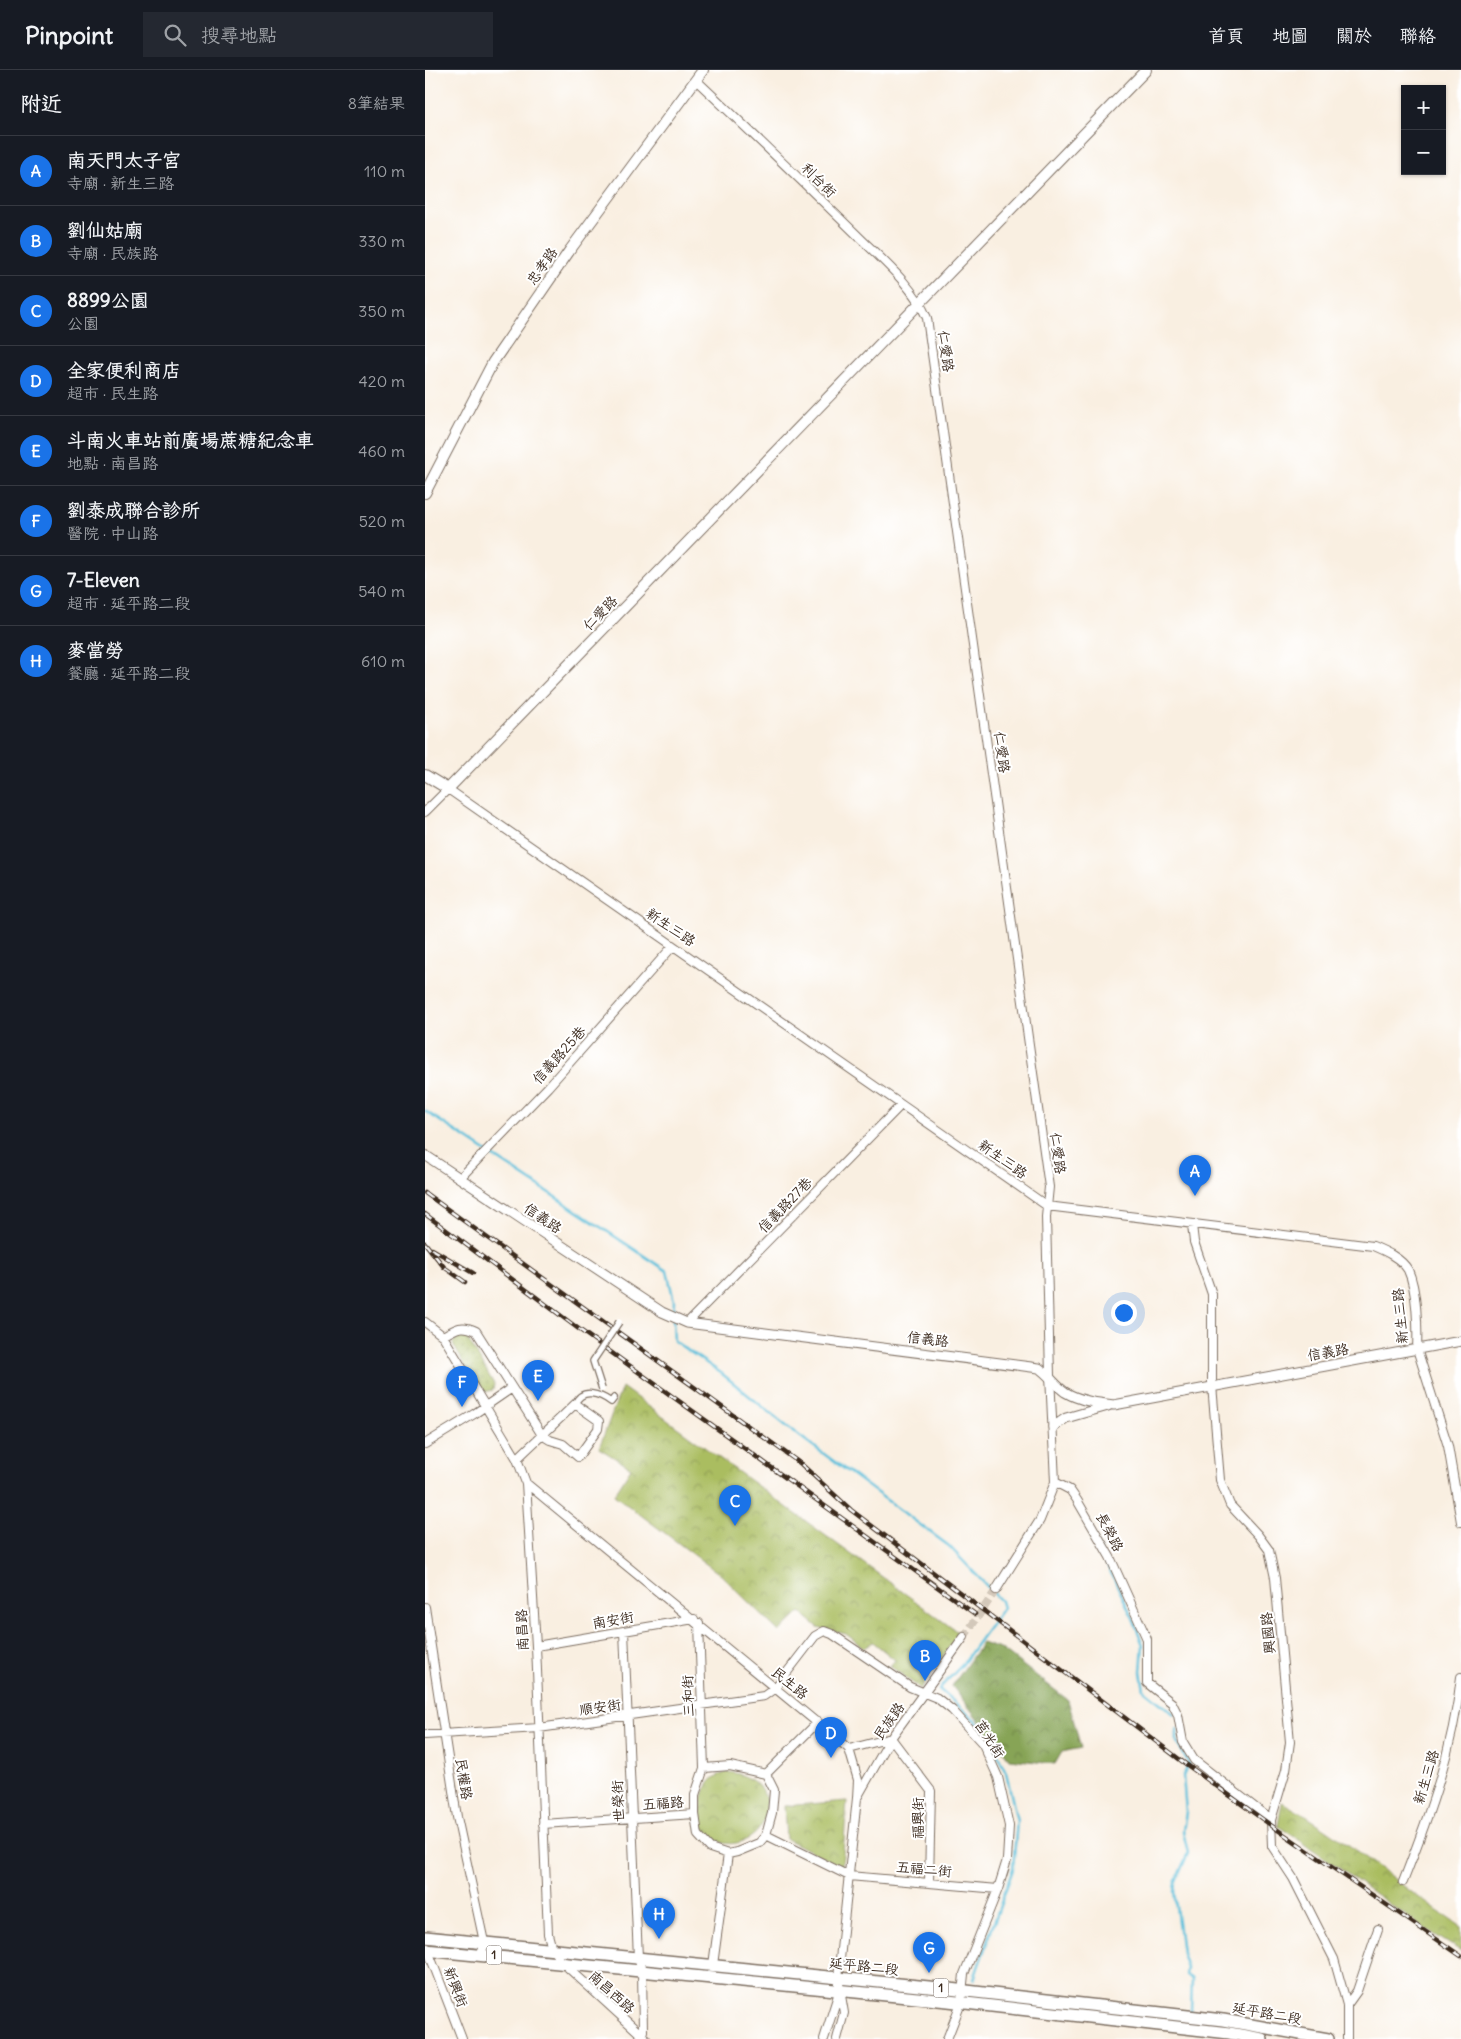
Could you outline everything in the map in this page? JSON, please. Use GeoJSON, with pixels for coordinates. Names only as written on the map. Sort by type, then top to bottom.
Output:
{"type":"FeatureCollection","features":[{"type":"Feature","properties":{"kind":"main road","name":"忠孝路"},"geometry":{"type":"LineString","coordinates":[[425,493],[493,362],[565,257],[703,70]]}},
{"type":"Feature","properties":{"kind":"main road","name":"仁愛路"},"geometry":{"type":"LineString","coordinates":[[448,789],[804,424],[865,356],[1146,70]]}},
{"type":"Feature","properties":{"kind":"main road","name":"新生三路"},"geometry":{"type":"LineString","coordinates":[[425,775],[448,789]]}},
{"type":"Feature","properties":{"kind":"main road","name":"延平路二段"},"geometry":{"type":"LineString","coordinates":[[425,1937],[563,1963],[840,1990],[962,1997],[1223,2020],[1328,2039]]}},
{"type":"Feature","properties":{"kind":"main road","name":"延平路二段"},"geometry":{"type":"LineString","coordinates":[[426,1948],[552,1949],[838,1978],[1228,2036],[1262,2039]]}},
{"type":"Feature","properties":{"kind":"street","name":"利台街"},"geometry":{"type":"LineString","coordinates":[[696,80],[812,190],[920,302]]}},
{"type":"Feature","properties":{"kind":"street","name":"仁愛路"},"geometry":{"type":"LineString","coordinates":[[920,302],[927,318],[964,576],[1049,1187],[1047,1206]]}},
{"type":"Feature","properties":{"kind":"street","name":"仁愛路"},"geometry":{"type":"LineString","coordinates":[[425,812],[448,789]]}},
{"type":"Feature","properties":{"kind":"street","name":"新生三路"},"geometry":{"type":"LineString","coordinates":[[448,789],[1047,1206],[1373,1246],[1391,1254],[1407,1269],[1410,1278],[1417,1332],[1417,1349],[1448,1446],[1461,1522]]}},
{"type":"Feature","properties":{"kind":"street","name":"信義路25巷"},"geometry":{"type":"LineString","coordinates":[[460,1178],[543,1093],[673,946]]}},
{"type":"Feature","properties":{"kind":"street","name":"信義路27巷"},"geometry":{"type":"LineString","coordinates":[[687,1323],[901,1105]]}},
{"type":"Feature","properties":{"kind":"street","name":"信義路"},"geometry":{"type":"LineString","coordinates":[[425,1155],[654,1307],[687,1323],[1039,1368],[1050,1375],[1065,1391],[1093,1402],[1114,1405],[1212,1385],[1461,1341]]}},
{"type":"Feature","properties":{"kind":"street"},"geometry":{"type":"LineString","coordinates":[[996,1590],[1040,1520],[1055,1482],[1050,1375],[1047,1206]]}},
{"type":"Feature","properties":{"kind":"street","name":"興國路"},"geometry":{"type":"LineString","coordinates":[[1192,1225],[1194,1242],[1212,1294],[1212,1385],[1215,1434],[1222,1490],[1237,1514],[1259,1535],[1269,1550],[1275,1578],[1290,1742],[1286,1770],[1271,1820],[1271,1846],[1293,1878],[1334,1959],[1347,2005],[1347,2039]]}},
{"type":"Feature","properties":{"kind":"street","name":"南昌路"},"geometry":{"type":"LineString","coordinates":[[425,1322],[443,1336],[517,1459],[526,1483],[536,1646],[547,1934],[552,1949],[563,1963]]}},
{"type":"Feature","properties":{"kind":"street"},"geometry":{"type":"LineString","coordinates":[[602,1390],[593,1361],[619,1322]]}},
{"type":"Feature","properties":{"kind":"street"},"geometry":{"type":"LineString","coordinates":[[443,1336],[461,1326],[466,1326],[476,1331],[542,1435],[563,1444],[578,1457],[598,1428],[599,1421],[575,1404]]}},
{"type":"Feature","properties":{"kind":"street"},"geometry":{"type":"LineString","coordinates":[[425,1444],[512,1388]]}},
{"type":"Feature","properties":{"kind":"street"},"geometry":{"type":"LineString","coordinates":[[517,1459],[585,1393],[600,1394],[611,1402],[613,1398]]}},
{"type":"Feature","properties":{"kind":"street"},"geometry":{"type":"LineString","coordinates":[[1053,1427],[1066,1418],[1114,1405]]}},
{"type":"Feature","properties":{"kind":"street","name":"長榮路"},"geometry":{"type":"LineString","coordinates":[[1055,1482],[1070,1490],[1110,1557],[1147,1639],[1147,1683],[1172,1703],[1178,1715],[1183,1742],[1193,1760],[1271,1820]]}},
{"type":"Feature","properties":{"kind":"street","name":"民生路"},"geometry":{"type":"LineString","coordinates":[[526,1483],[696,1621],[849,1749]]}},
{"type":"Feature","properties":{"kind":"street","name":"民權路"},"geometry":{"type":"LineString","coordinates":[[425,1607],[457,1817],[483,1948]]}},
{"type":"Feature","properties":{"kind":"street","name":"南安街"},"geometry":{"type":"LineString","coordinates":[[536,1646],[696,1621]]}},
{"type":"Feature","properties":{"kind":"street","name":"三和街"},"geometry":{"type":"LineString","coordinates":[[696,1621],[704,1768]]}},
{"type":"Feature","properties":{"kind":"street","name":"世榮街"},"geometry":{"type":"LineString","coordinates":[[624,1631],[626,1716],[638,1958],[642,1970],[642,2038]]}},
{"type":"Feature","properties":{"kind":"street","name":"莒光街"},"geometry":{"type":"LineString","coordinates":[[775,1688],[815,1636],[824,1631],[832,1634],[910,1686],[937,1698],[965,1723],[983,1744],[996,1771],[1009,1826],[1007,1860],[998,1889],[964,1974],[962,1997],[947,2039]]}},
{"type":"Feature","properties":{"kind":"street","name":"民族路"},"geometry":{"type":"LineString","coordinates":[[857,1798],[891,1738],[964,1637]]}},
{"type":"Feature","properties":{"kind":"street","name":"新生三路"},"geometry":{"type":"LineString","coordinates":[[1403,1882],[1428,1818],[1450,1748],[1461,1677]]}},
{"type":"Feature","properties":{"kind":"street","name":"順安街"},"geometry":{"type":"LineString","coordinates":[[425,1735],[539,1728],[765,1696],[775,1688]]}},
{"type":"Feature","properties":{"kind":"street"},"geometry":{"type":"LineString","coordinates":[[766,1774],[818,1722]]}},
{"type":"Feature","properties":{"kind":"street"},"geometry":{"type":"LineString","coordinates":[[837,2039],[844,2013],[838,1978],[857,1798],[857,1780],[849,1749],[891,1738]]}},
{"type":"Feature","properties":{"kind":"street","name":"福興街"},"geometry":{"type":"LineString","coordinates":[[891,1738],[931,1791],[933,1802],[929,1882]]}},
{"type":"Feature","properties":{"kind":"street"},"geometry":{"type":"LineString","coordinates":[[730,1766],[766,1774],[774,1790],[772,1813],[766,1835],[754,1846],[728,1854],[710,1848],[703,1843],[698,1835],[695,1795],[704,1768],[730,1766]]}},
{"type":"Feature","properties":{"kind":"street","name":"五福路"},"geometry":{"type":"LineString","coordinates":[[543,1824],[695,1814]]}},
{"type":"Feature","properties":{"kind":"street"},"geometry":{"type":"LineString","coordinates":[[766,1835],[849,1876]]}},
{"type":"Feature","properties":{"kind":"street"},"geometry":{"type":"LineString","coordinates":[[713,1966],[728,1854]]}},
{"type":"Feature","properties":{"kind":"street","name":"五福二街"},"geometry":{"type":"LineString","coordinates":[[849,1876],[998,1889]]}},
{"type":"Feature","properties":{"kind":"street"},"geometry":{"type":"LineString","coordinates":[[1347,2005],[1357,1991],[1378,1929]]}},
{"type":"Feature","properties":{"kind":"street","name":"新興街"},"geometry":{"type":"LineString","coordinates":[[426,1948],[462,2039]]}},
{"type":"Feature","properties":{"kind":"street","name":"南昌西路"},"geometry":{"type":"LineString","coordinates":[[563,1963],[642,2038]]}},
{"type":"Feature","properties":{"kind":"street"},"geometry":{"type":"LineString","coordinates":[[824,2039],[840,1990]]}},
{"type":"Feature","properties":{"kind":"green space"},"geometry":{"type":"Polygon","coordinates":[[[465,1334],[494,1384],[493,1390],[480,1393],[454,1346],[453,1342],[465,1334]]]}},
{"type":"Feature","properties":{"kind":"green space"},"geometry":{"type":"Polygon","coordinates":[[[622,1387],[959,1633],[921,1689],[890,1666],[895,1660],[873,1642],[864,1648],[846,1634],[818,1627],[800,1612],[779,1632],[721,1575],[614,1495],[631,1468],[599,1448],[622,1387]]]}},
{"type":"Feature","properties":{"kind":"green space"},"geometry":{"type":"Polygon","coordinates":[[[982,1643],[1003,1650],[1068,1700],[1081,1748],[1062,1752],[1055,1764],[1009,1759],[952,1686],[982,1643]]]}},
{"type":"Feature","properties":{"kind":"green space"},"geometry":{"type":"Polygon","coordinates":[[[728,1772],[737,1773],[752,1780],[763,1792],[767,1808],[762,1825],[757,1832],[743,1841],[735,1843],[726,1843],[710,1837],[702,1824],[701,1815],[701,1805],[706,1788],[717,1776],[728,1772]]]}},
{"type":"Feature","properties":{"kind":"green space"},"geometry":{"type":"Polygon","coordinates":[[[847,1801],[842,1867],[786,1839],[784,1806],[847,1801]]]}},
{"type":"Feature","properties":{"kind":"green space"},"geometry":{"type":"Polygon","coordinates":[[[1282,1802],[1351,1846],[1416,1896],[1461,1927],[1461,1951],[1414,1921],[1278,1826],[1282,1802]]]}},
{"type":"Feature","properties":{"kind":"waterway"},"geometry":{"type":"LineString","coordinates":[[425,1111],[667,1271],[674,1301],[673,1314]]}},
{"type":"Feature","properties":{"kind":"waterway"},"geometry":{"type":"LineString","coordinates":[[673,1319],[674,1341],[721,1373],[790,1429],[949,1546],[1001,1601],[1003,1608],[962,1665],[939,1689],[976,1721],[997,1754],[1006,1772],[1017,1821],[1013,1869],[974,1979]]}},
{"type":"Feature","properties":{"kind":"waterway"},"geometry":{"type":"LineString","coordinates":[[1086,1522],[1133,1618],[1143,1645],[1141,1672],[1144,1690],[1174,1714]]}},
{"type":"Feature","properties":{"kind":"waterway"},"geometry":{"type":"LineString","coordinates":[[1177,1729],[1177,1742],[1189,1764],[1183,1776],[1186,1812],[1183,1831],[1188,1853],[1175,1883],[1174,1891],[1182,1953],[1187,1968],[1186,1975],[1192,1979],[1191,2013]]}},
{"type":"Feature","properties":{"kind":"tunnel"},"geometry":{"type":"LineString","coordinates":[[964,1637],[996,1590]]}},
{"type":"Feature","properties":{"kind":"railway"},"geometry":{"type":"LineString","coordinates":[[425,1193],[801,1464],[851,1510],[1183,1762],[1272,1826],[1461,1956]]}},
{"type":"Feature","properties":{"kind":"railway"},"geometry":{"type":"LineString","coordinates":[[425,1214],[580,1330],[975,1614]]}},
{"type":"Feature","properties":{"kind":"railway"},"geometry":{"type":"LineString","coordinates":[[425,1243],[444,1267],[465,1282]]}},
{"type":"Feature","properties":{"kind":"railway"},"geometry":{"type":"LineString","coordinates":[[432,1249],[473,1273]]}},
{"type":"Feature","properties":{"kind":"place","name":"南天門太子宮"},"geometry":{"type":"Point","coordinates":[1195,1196]}},
{"type":"Feature","properties":{"kind":"place","name":"斗南火車站前廣場蔗糖紀念車"},"geometry":{"type":"Point","coordinates":[538,1401]}},
{"type":"Feature","properties":{"kind":"place","name":"劉泰成聯合診所"},"geometry":{"type":"Point","coordinates":[462,1407]}},
{"type":"Feature","properties":{"kind":"place","name":"8899公園"},"geometry":{"type":"Point","coordinates":[735,1526]}},
{"type":"Feature","properties":{"kind":"place","name":"劉仙姑廟"},"geometry":{"type":"Point","coordinates":[925,1681]}},
{"type":"Feature","properties":{"kind":"place","name":"全家便利商店"},"geometry":{"type":"Point","coordinates":[831,1758]}},
{"type":"Feature","properties":{"kind":"place","name":"麥當勞"},"geometry":{"type":"Point","coordinates":[659,1939]}},
{"type":"Feature","properties":{"kind":"place","name":"7-Eleven"},"geometry":{"type":"Point","coordinates":[929,1973]}}]}
